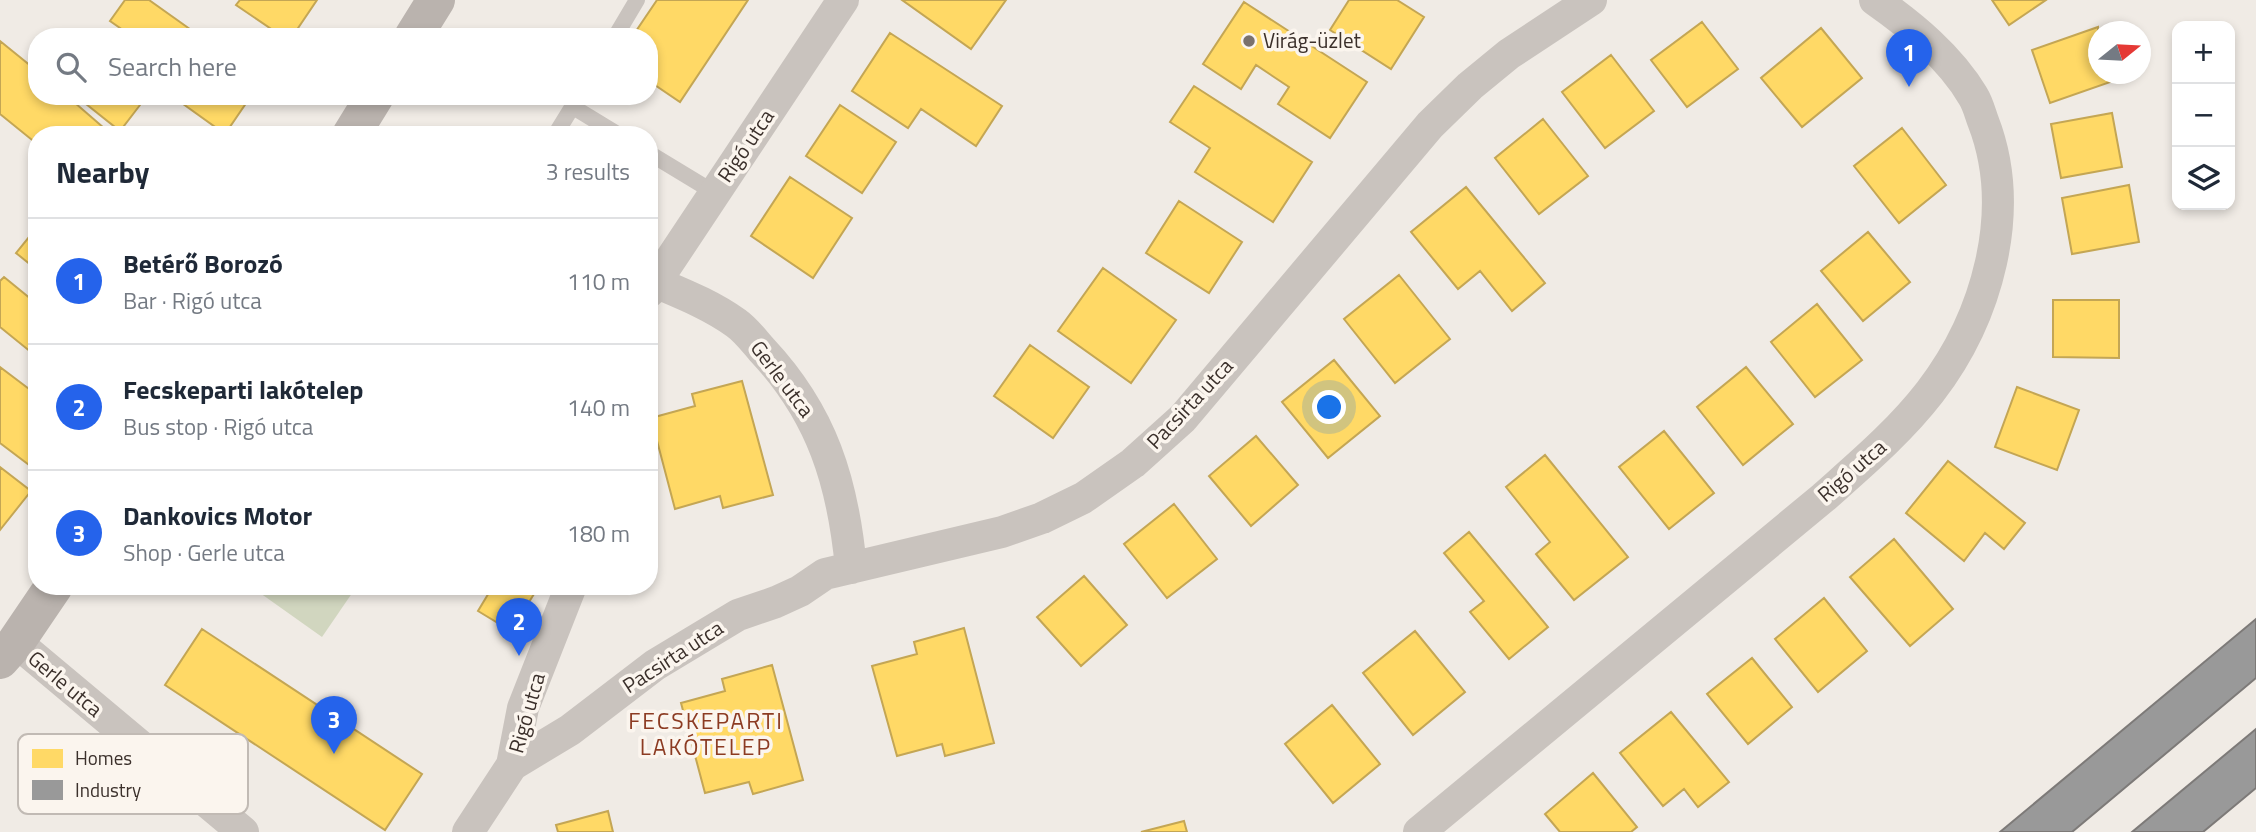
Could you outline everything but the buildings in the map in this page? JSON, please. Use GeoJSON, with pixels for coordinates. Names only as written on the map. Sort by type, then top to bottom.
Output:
{"type":"FeatureCollection","features":[{"type":"Feature","properties":{"kind":"main road"},"geometry":{"type":"LineString","coordinates":[[419,28],[436,0]]}},
{"type":"Feature","properties":{"kind":"main road"},"geometry":{"type":"LineString","coordinates":[[357,126],[369,105]]}},
{"type":"Feature","properties":{"kind":"main road"},"geometry":{"type":"LineString","coordinates":[[8,651],[48,595]]}},
{"type":"Feature","properties":{"kind":"street","name":"Rigó utca"},"geometry":{"type":"LineString","coordinates":[[658,278],[843,0]]}},
{"type":"Feature","properties":{"kind":"street","name":"Pacsirta utca"},"geometry":{"type":"LineString","coordinates":[[512,765],[570,730],[656,665],[738,615],[800,591],[825,574],[1012,529],[1083,498],[1133,463],[1183,418],[1430,125],[1470,86],[1509,54],[1591,0]]}},
{"type":"Feature","properties":{"kind":"street","name":"Rigó utca"},"geometry":{"type":"LineString","coordinates":[[1419,832],[1887,442],[1931,391],[1960,346],[1982,297],[1994,249],[1999,196],[1991,141],[1974,97],[1944,58],[1901,18],[1875,0]]}},
{"type":"Feature","properties":{"kind":"street","name":"Gerle utca"},"geometry":{"type":"LineString","coordinates":[[658,289],[704,303],[739,325],[775,363],[810,413],[830,459],[846,518],[851,568]]}},
{"type":"Feature","properties":{"kind":"street","name":"Rigó utca"},"geometry":{"type":"LineString","coordinates":[[468,832],[512,765],[523,708],[567,595]]}},
{"type":"Feature","properties":{"kind":"street","name":"Gerle utca"},"geometry":{"type":"LineString","coordinates":[[8,651],[116,734]]}},
{"type":"Feature","properties":{"kind":"street","name":"Gerle utca"},"geometry":{"type":"LineString","coordinates":[[220,814],[243,832]]}},
{"type":"Feature","properties":{"kind":"lane"},"geometry":{"type":"LineString","coordinates":[[620,28],[637,0]]}},
{"type":"Feature","properties":{"kind":"lane"},"geometry":{"type":"LineString","coordinates":[[561,126],[574,105]]}},
{"type":"Feature","properties":{"kind":"lane"},"geometry":{"type":"LineString","coordinates":[[580,105],[607,126]]}},
{"type":"Feature","properties":{"kind":"lane"},"geometry":{"type":"LineString","coordinates":[[658,158],[715,193]]}},
{"type":"Feature","properties":{"kind":"green space"},"geometry":{"type":"Polygon","coordinates":[[[263,595],[351,595],[322,637],[263,595]]]}},
{"type":"Feature","properties":{"kind":"place","name":"Virág-üzlet"},"geometry":{"type":"Point","coordinates":[1249,41]}},
{"type":"Feature","properties":{"kind":"place","name":"Betérő Borozó"},"geometry":{"type":"Point","coordinates":[1909,87]}},
{"type":"Feature","properties":{"kind":"place","name":"Fecskeparti lakótelep"},"geometry":{"type":"Point","coordinates":[519,656]}},
{"type":"Feature","properties":{"kind":"place","name":"Dankovics Motor"},"geometry":{"type":"Point","coordinates":[334,754]}},
{"type":"Feature","properties":{"kind":"district","name":"FECSKEPARTI LAKÓTELEP"},"geometry":{"type":"Point","coordinates":[706,734]}}]}
